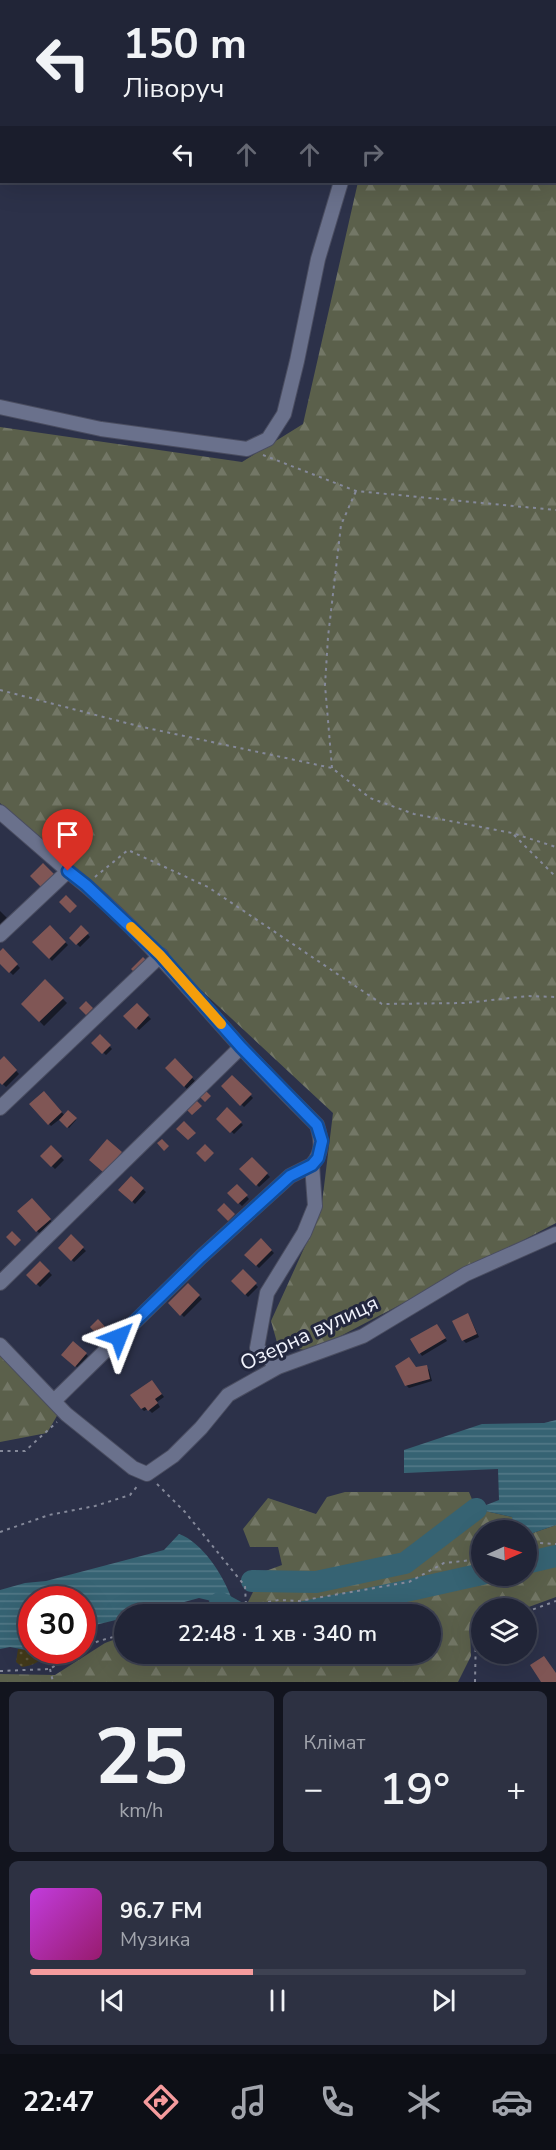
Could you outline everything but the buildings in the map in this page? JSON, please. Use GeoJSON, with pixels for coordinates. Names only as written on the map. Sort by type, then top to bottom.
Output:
{"type":"FeatureCollection","features":[{"type":"Feature","properties":{"kind":"street"},"geometry":{"type":"LineString","coordinates":[[0,406],[101,429],[247,449],[268,439],[284,414],[318,259],[341,183]]}},
{"type":"Feature","properties":{"kind":"street"},"geometry":{"type":"LineString","coordinates":[[0,812],[86,885],[160,955],[241,1047],[317,1125],[322,1141],[318,1158],[312,1165],[290,1176],[217,1242],[54,1401]]}},
{"type":"Feature","properties":{"kind":"street"},"geometry":{"type":"LineString","coordinates":[[0,935],[68,871]]}},
{"type":"Feature","properties":{"kind":"street"},"geometry":{"type":"LineString","coordinates":[[0,1108],[160,955]]}},
{"type":"Feature","properties":{"kind":"street"},"geometry":{"type":"LineString","coordinates":[[0,1283],[241,1047]]}},
{"type":"Feature","properties":{"kind":"street"},"geometry":{"type":"LineString","coordinates":[[278,1367],[257,1348],[260,1327],[267,1293],[304,1233],[315,1206],[312,1165]]}},
{"type":"Feature","properties":{"kind":"street","name":"Озерна вулиця"},"geometry":{"type":"LineString","coordinates":[[147,1474],[173,1456],[201,1428],[228,1395],[278,1367],[363,1336],[466,1274],[556,1234]]}},
{"type":"Feature","properties":{"kind":"street"},"geometry":{"type":"LineString","coordinates":[[0,1345],[66,1414],[133,1468],[147,1474]]}},
{"type":"Feature","properties":{"kind":"path"},"geometry":{"type":"LineString","coordinates":[[247,449],[356,491],[556,510]]}},
{"type":"Feature","properties":{"kind":"path"},"geometry":{"type":"LineString","coordinates":[[332,768],[325,685],[328,637],[341,525],[356,491]]}},
{"type":"Feature","properties":{"kind":"path"},"geometry":{"type":"LineString","coordinates":[[0,690],[138,726],[332,768],[370,798],[414,814],[512,833],[556,847]]}},
{"type":"Feature","properties":{"kind":"path"},"geometry":{"type":"LineString","coordinates":[[512,833],[556,877]]}},
{"type":"Feature","properties":{"kind":"path"},"geometry":{"type":"LineString","coordinates":[[86,885],[128,850],[208,887],[382,1004],[465,1003],[528,996],[556,997]]}},
{"type":"Feature","properties":{"kind":"path"},"geometry":{"type":"LineString","coordinates":[[0,1451],[25,1451],[66,1414]]}},
{"type":"Feature","properties":{"kind":"path"},"geometry":{"type":"LineString","coordinates":[[0,1532],[48,1515],[95,1506],[130,1496],[147,1474],[184,1512],[245,1586],[246,1604]]}},
{"type":"Feature","properties":{"kind":"path"},"geometry":{"type":"LineString","coordinates":[[537,1544],[556,1544]]}},
{"type":"Feature","properties":{"kind":"path"},"geometry":{"type":"LineString","coordinates":[[257,1604],[279,1600],[299,1601],[409,1582],[444,1563],[471,1560]]}},
{"type":"Feature","properties":{"kind":"path"},"geometry":{"type":"LineString","coordinates":[[537,1608],[556,1601]]}},
{"type":"Feature","properties":{"kind":"path"},"geometry":{"type":"LineString","coordinates":[[96,1642],[114,1637]]}},
{"type":"Feature","properties":{"kind":"path"},"geometry":{"type":"LineString","coordinates":[[0,1671],[50,1669],[57,1664]]}},
{"type":"Feature","properties":{"kind":"path"},"geometry":{"type":"LineString","coordinates":[[475,1664],[475,1682]]}},
{"type":"Feature","properties":{"kind":"path"},"geometry":{"type":"LineString","coordinates":[[50,1669],[53,1682]]}},
{"type":"Feature","properties":{"kind":"green space"},"geometry":{"type":"Polygon","coordinates":[[[358,183],[556,183],[556,1223],[312,1351],[278,1346],[271,1321],[321,1211],[333,1113],[0,803],[0,427],[242,462],[303,424],[358,183]]]}},
{"type":"Feature","properties":{"kind":"green space"},"geometry":{"type":"Polygon","coordinates":[[[0,1353],[58,1414],[47,1433],[0,1442],[0,1353]]]}},
{"type":"Feature","properties":{"kind":"green space"},"geometry":{"type":"Polygon","coordinates":[[[345,1492],[469,1492],[476,1509],[512,1517],[512,1520],[471,1520],[471,1586],[537,1586],[537,1532],[556,1525],[556,1597],[537,1604],[537,1598],[471,1598],[471,1656],[458,1682],[0,1682],[0,1674],[55,1675],[72,1664],[96,1664],[96,1649],[114,1640],[114,1664],[441,1664],[441,1604],[247,1604],[263,1572],[282,1565],[278,1547],[250,1547],[243,1529],[268,1498],[316,1514],[327,1497],[345,1492]]]}},
{"type":"Feature","properties":{"kind":"sand"},"geometry":{"type":"Polygon","coordinates":[[[18,1664],[32,1664],[30,1665],[22,1667],[18,1664]]]}},
{"type":"Feature","properties":{"kind":"water"},"geometry":{"type":"Polygon","coordinates":[[[556,1420],[556,1525],[537,1532],[537,1520],[512,1520],[512,1517],[476,1509],[499,1500],[498,1469],[404,1473],[404,1450],[482,1424],[544,1423],[556,1420]]]}},
{"type":"Feature","properties":{"kind":"water"},"geometry":{"type":"Polygon","coordinates":[[[179,1534],[188,1538],[211,1560],[231,1597],[220,1603],[199,1598],[177,1604],[114,1604],[114,1620],[96,1625],[96,1586],[18,1586],[18,1648],[0,1649],[0,1590],[25,1583],[46,1581],[164,1550],[179,1534]]]}},
{"type":"Feature","properties":{"kind":"waterway"},"geometry":{"type":"LineString","coordinates":[[252,1581],[316,1582],[405,1563],[476,1509]]}},
{"type":"Feature","properties":{"kind":"waterway"},"geometry":{"type":"LineString","coordinates":[[537,1560],[556,1556]]}},
{"type":"Feature","properties":{"kind":"waterway"},"geometry":{"type":"LineString","coordinates":[[343,1604],[471,1576]]}},
{"type":"Feature","properties":{"kind":"slow traffic"},"geometry":{"type":"LineString","coordinates":[[131,927],[160,955],[221,1024]]}},
{"type":"Feature","properties":{"kind":"route"},"geometry":{"type":"LineString","coordinates":[[68,871],[160,955],[241,1047],[317,1125],[322,1141],[318,1158],[312,1165],[290,1176],[201,1257],[119,1337]]}}]}
